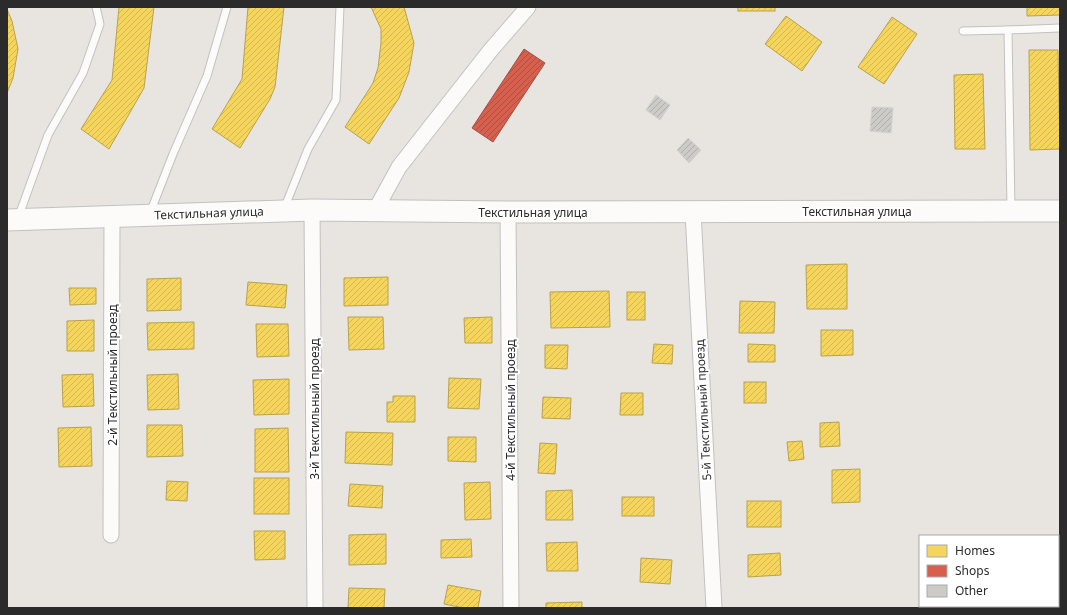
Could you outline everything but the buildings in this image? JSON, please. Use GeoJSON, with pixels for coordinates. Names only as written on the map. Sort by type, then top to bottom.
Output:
{"type":"FeatureCollection","features":[{"type":"Feature","properties":{"kind":"main road","name":"Текстильная улица"},"geometry":{"type":"LineString","coordinates":[[12,220],[376,209],[508,212],[1060,211]]}},
{"type":"Feature","properties":{"kind":"street"},"geometry":{"type":"LineString","coordinates":[[376,209],[399,167],[528,7]]}},
{"type":"Feature","properties":{"kind":"street","name":"3-й Текстильный проезд"},"geometry":{"type":"LineString","coordinates":[[312,210],[315,608]]}},
{"type":"Feature","properties":{"kind":"street","name":"4-й Текстильный проезд"},"geometry":{"type":"LineString","coordinates":[[508,212],[511,608]]}},
{"type":"Feature","properties":{"kind":"street","name":"5-й Текстильный проезд"},"geometry":{"type":"LineString","coordinates":[[693,212],[714,608]]}},
{"type":"Feature","properties":{"kind":"street","name":"2-й Текстильный проезд"},"geometry":{"type":"LineString","coordinates":[[111,535],[112,216]]}},
{"type":"Feature","properties":{"kind":"lane"},"geometry":{"type":"LineString","coordinates":[[12,220],[48,135],[82,73],[100,24],[96,7]]}},
{"type":"Feature","properties":{"kind":"lane"},"geometry":{"type":"LineString","coordinates":[[149,215],[173,154],[207,76],[228,7]]}},
{"type":"Feature","properties":{"kind":"lane"},"geometry":{"type":"LineString","coordinates":[[283,211],[308,149],[336,100],[340,7]]}},
{"type":"Feature","properties":{"kind":"lane"},"geometry":{"type":"LineString","coordinates":[[963,31],[1060,28]]}},
{"type":"Feature","properties":{"kind":"lane"},"geometry":{"type":"LineString","coordinates":[[1008,30],[1011,211]]}}]}
